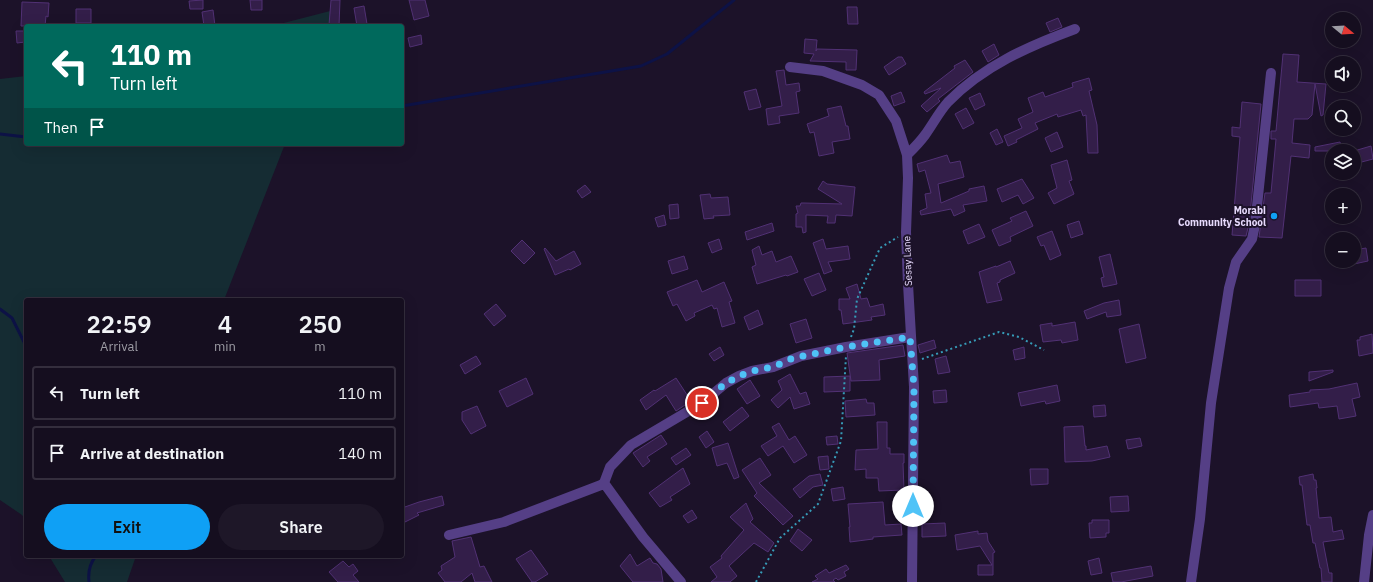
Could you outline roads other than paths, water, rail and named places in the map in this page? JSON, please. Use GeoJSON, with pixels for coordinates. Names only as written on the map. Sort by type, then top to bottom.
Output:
{"type":"FeatureCollection","features":[{"type":"Feature","properties":{"kind":"street"},"geometry":{"type":"LineString","coordinates":[[907,155],[924,136],[948,102],[977,77],[1017,53],[1075,29]]}},
{"type":"Feature","properties":{"kind":"street","name":"Sesay Lane"},"geometry":{"type":"LineString","coordinates":[[790,67],[823,71],[862,85],[879,95],[896,121],[907,155],[908,178],[906,232],[914,395],[912,582]]}},
{"type":"Feature","properties":{"kind":"street"},"geometry":{"type":"LineString","coordinates":[[1191,582],[1200,519],[1211,403],[1229,288],[1236,262],[1252,239],[1255,225],[1271,72]]}},
{"type":"Feature","properties":{"kind":"street"},"geometry":{"type":"LineString","coordinates":[[449,535],[504,522],[597,488],[604,483],[610,467],[631,445],[702,403],[726,383],[739,376],[752,371],[773,367],[793,358],[846,347],[910,337]]}},
{"type":"Feature","properties":{"kind":"street"},"geometry":{"type":"LineString","coordinates":[[604,483],[643,537],[681,582]]}},
{"type":"Feature","properties":{"kind":"street"},"geometry":{"type":"LineString","coordinates":[[1364,582],[1369,535],[1373,515]]}},
{"type":"Feature","properties":{"kind":"waterway"},"geometry":{"type":"LineString","coordinates":[[404,106],[641,66],[667,54],[734,0]]}},
{"type":"Feature","properties":{"kind":"waterway"},"geometry":{"type":"LineString","coordinates":[[0,134],[24,137]]}},
{"type":"Feature","properties":{"kind":"waterway"},"geometry":{"type":"LineString","coordinates":[[0,309],[12,318],[24,342]]}},
{"type":"Feature","properties":{"kind":"waterway"},"geometry":{"type":"LineString","coordinates":[[89,582],[90,568],[95,558]]}},
{"type":"Feature","properties":{"kind":"place","name":"Morabi Community School"},"geometry":{"type":"Point","coordinates":[1274,216]}}]}
